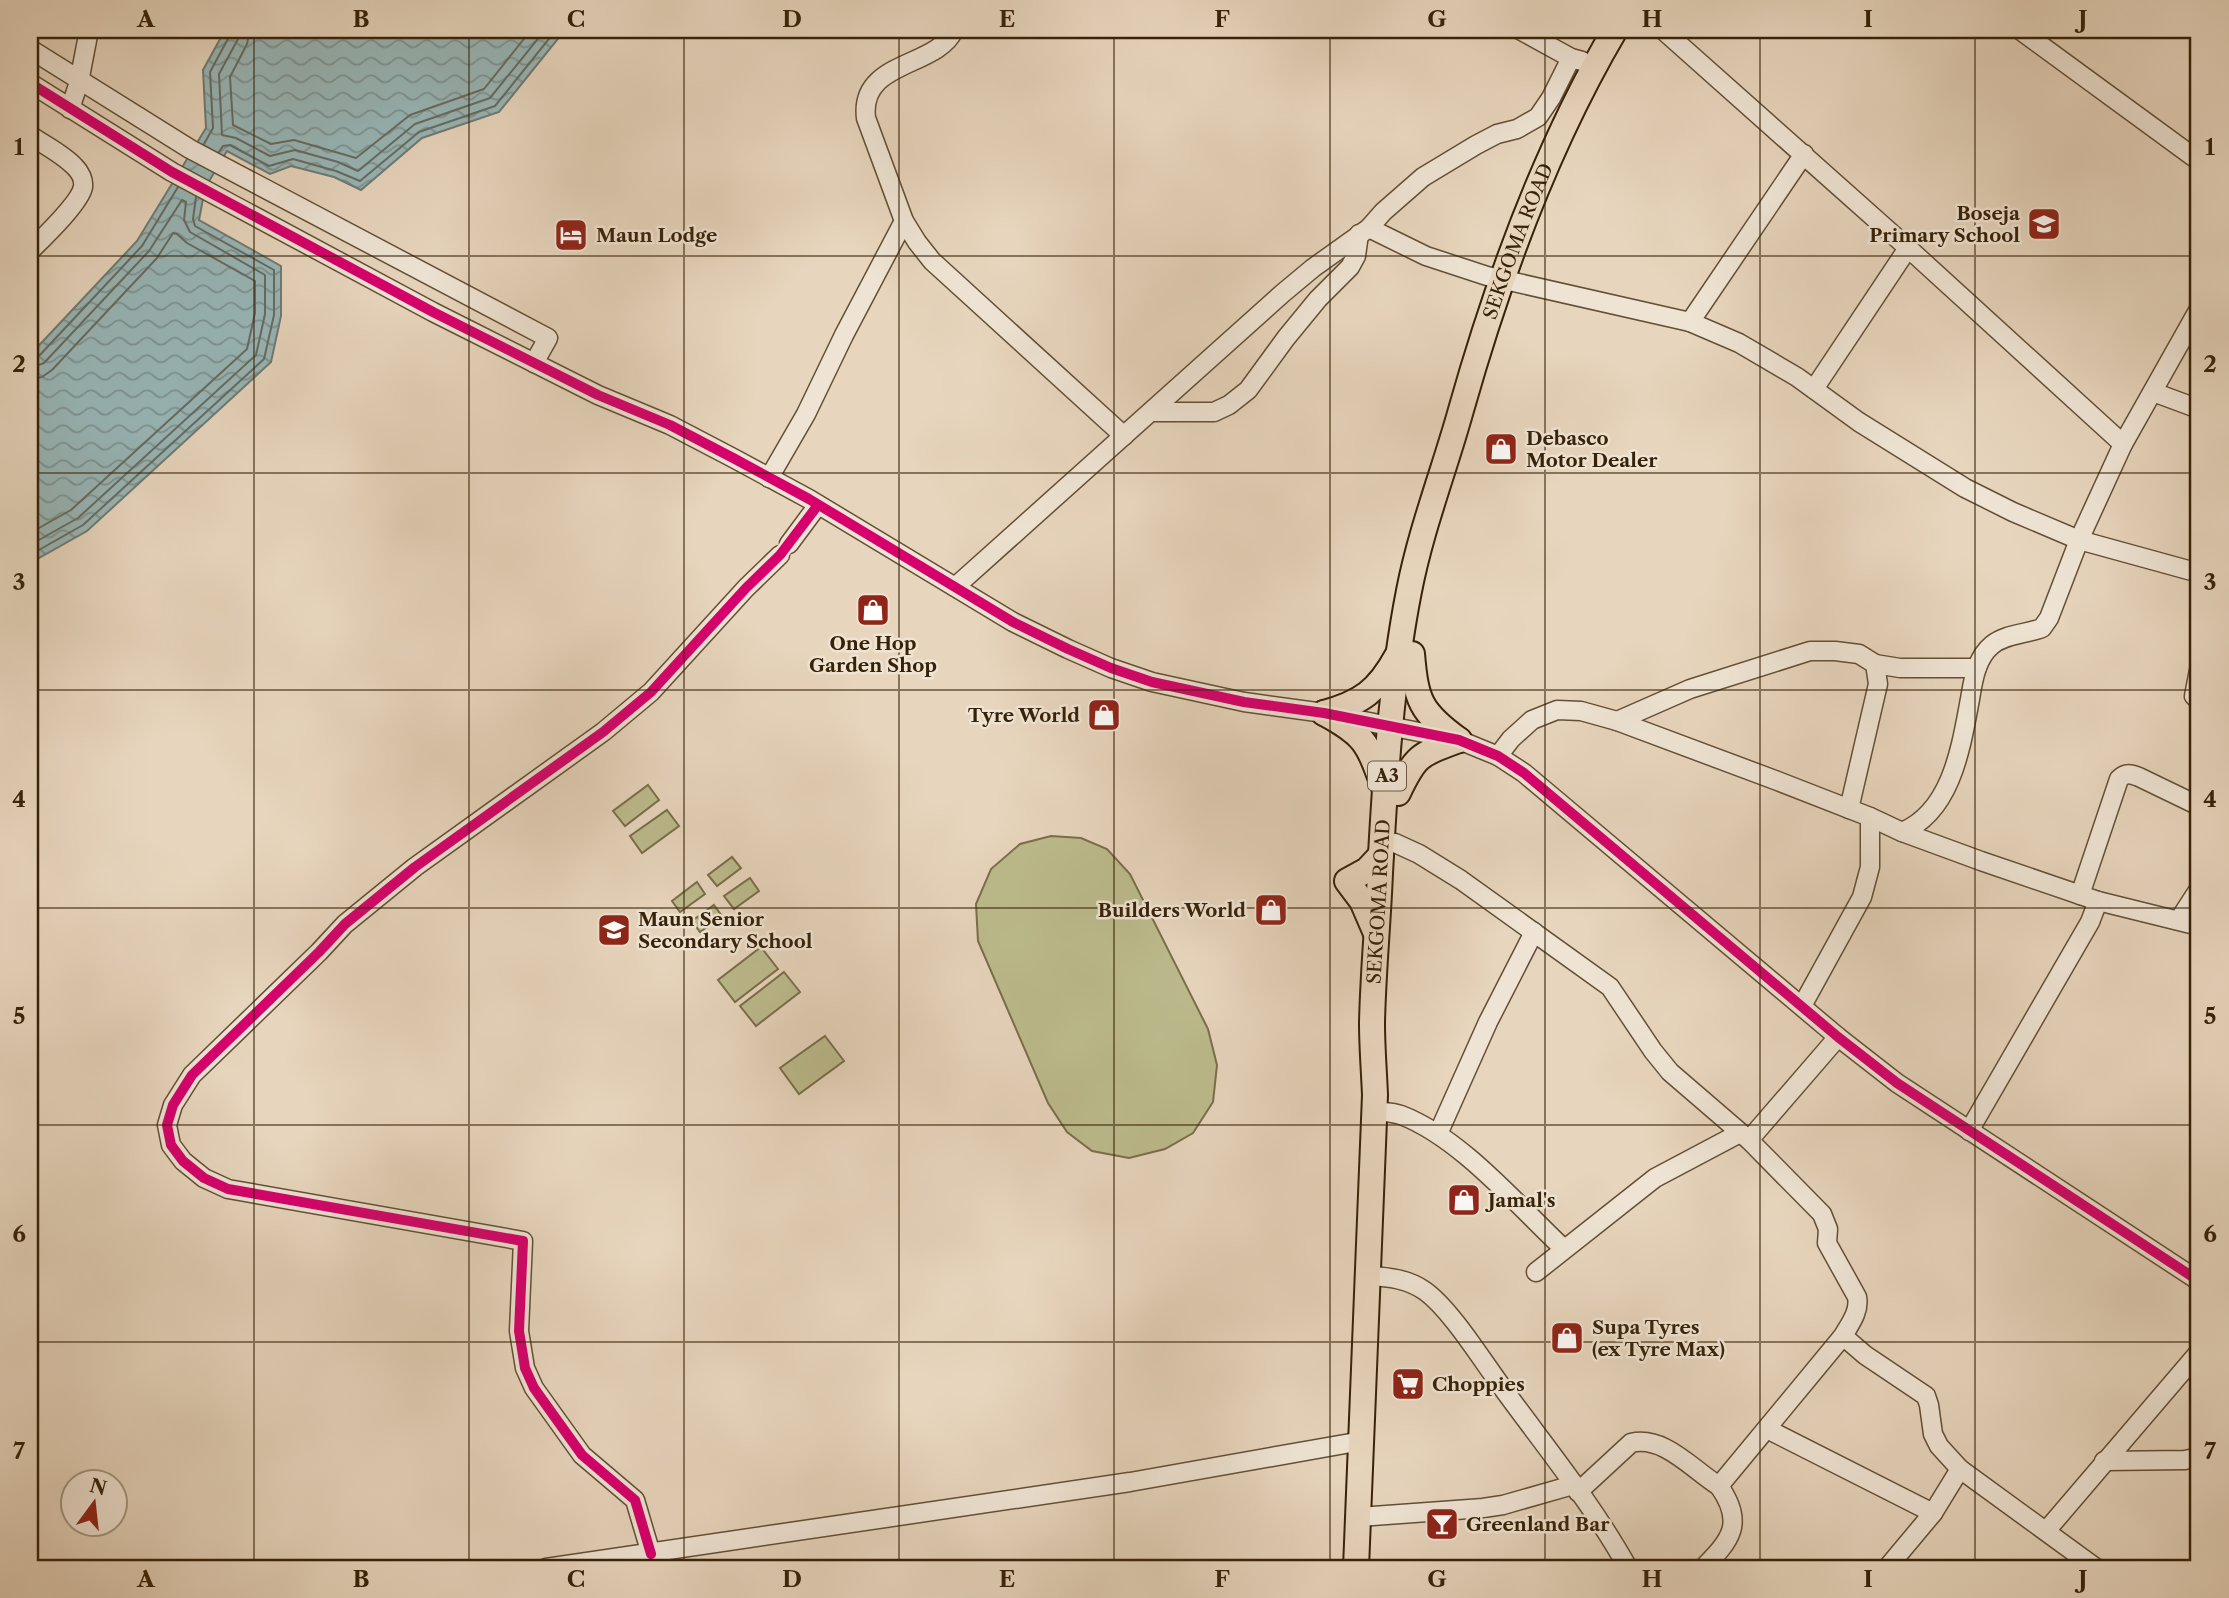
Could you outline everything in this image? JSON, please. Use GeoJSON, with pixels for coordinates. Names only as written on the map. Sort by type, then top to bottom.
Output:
{"type":"FeatureCollection","features":[{"type":"Feature","properties":{"kind":"highway","name":"SEKGOMA ROAD"},"geometry":{"type":"LineString","coordinates":[[1356,1568],[1369,1276],[1374,1103],[1372,1024],[1377,937],[1388,849],[1409,590],[1426,519],[1446,463],[1473,368],[1502,280],[1545,169],[1582,61],[1615,30]]}},
{"type":"Feature","properties":{"kind":"highway"},"geometry":{"type":"LineString","coordinates":[[1324,713],[1348,706],[1367,696],[1405,653]]}},
{"type":"Feature","properties":{"kind":"highway"},"geometry":{"type":"LineString","coordinates":[[1405,653],[1418,698],[1438,726],[1458,740]]}},
{"type":"Feature","properties":{"kind":"highway"},"geometry":{"type":"LineString","coordinates":[[1324,713],[1351,728],[1365,742],[1392,793],[1417,759],[1431,750],[1458,740]]}},
{"type":"Feature","properties":{"kind":"highway","name":"SEKGOMA ROAD"},"geometry":{"type":"LineString","coordinates":[[1374,1103],[1385,1024],[1388,849]]}},
{"type":"Feature","properties":{"kind":"street"},"geometry":{"type":"LineString","coordinates":[[70,109],[79,82],[89,30]]}},
{"type":"Feature","properties":{"kind":"street"},"geometry":{"type":"LineString","coordinates":[[954,30],[938,50],[919,56],[881,79],[870,94],[865,108],[866,118],[904,221],[932,261],[1124,436]]}},
{"type":"Feature","properties":{"kind":"street"},"geometry":{"type":"LineString","coordinates":[[955,587],[1293,284],[1364,231],[1404,192],[1446,162],[1497,134],[1517,129],[1538,117],[1582,61],[1520,30]]}},
{"type":"Feature","properties":{"kind":"street"},"geometry":{"type":"LineString","coordinates":[[1662,30],[1804,154],[2123,444]]}},
{"type":"Feature","properties":{"kind":"street"},"geometry":{"type":"LineString","coordinates":[[2020,30],[2199,161]]}},
{"type":"Feature","properties":{"kind":"street"},"geometry":{"type":"LineString","coordinates":[[30,49],[190,149],[548,338],[534,363]]}},
{"type":"Feature","properties":{"kind":"street"},"geometry":{"type":"LineString","coordinates":[[30,83],[172,173],[534,363],[598,395],[670,425],[818,505],[1013,622],[1111,668],[1152,682],[1202,693],[1324,713],[1458,740],[1498,756],[1524,773],[1838,1037],[1898,1083],[2199,1280]]}},
{"type":"Feature","properties":{"kind":"street"},"geometry":{"type":"LineString","coordinates":[[30,135],[74,166],[82,180],[83,188],[59,221],[30,251]]}},
{"type":"Feature","properties":{"kind":"street"},"geometry":{"type":"LineString","coordinates":[[1690,322],[1804,154]]}},
{"type":"Feature","properties":{"kind":"street"},"geometry":{"type":"LineString","coordinates":[[769,478],[795,435],[904,221]]}},
{"type":"Feature","properties":{"kind":"street"},"geometry":{"type":"LineString","coordinates":[[1364,231],[1454,267],[1690,322],[1740,343],[1797,377],[1859,422],[1965,488],[2013,512],[2079,540],[2199,573]]}},
{"type":"Feature","properties":{"kind":"street"},"geometry":{"type":"LineString","coordinates":[[1151,412],[1214,412],[1239,398],[1318,299],[1350,267],[1364,231]]}},
{"type":"Feature","properties":{"kind":"street"},"geometry":{"type":"LineString","coordinates":[[1814,389],[1908,248]]}},
{"type":"Feature","properties":{"kind":"street"},"geometry":{"type":"LineString","coordinates":[[1902,832],[1923,819],[1941,797],[1952,775],[1977,668],[1983,654],[2002,638],[2042,628],[2049,618],[2079,540],[2123,444],[2199,309]]}},
{"type":"Feature","properties":{"kind":"street"},"geometry":{"type":"LineString","coordinates":[[2152,393],[2199,409]]}},
{"type":"Feature","properties":{"kind":"street"},"geometry":{"type":"LineString","coordinates":[[651,1554],[635,1500],[582,1455],[534,1388],[525,1368],[519,1331],[523,1241],[228,1189],[204,1178],[183,1161],[171,1145],[167,1125],[173,1105],[192,1075],[345,924],[415,867],[519,794],[632,708],[677,666],[785,550],[818,505]]}},
{"type":"Feature","properties":{"kind":"street"},"geometry":{"type":"LineString","coordinates":[[1617,721],[1690,689],[1810,651],[1835,650],[1859,654],[1875,664],[1913,669],[1977,668]]}},
{"type":"Feature","properties":{"kind":"street"},"geometry":{"type":"LineString","coordinates":[[1849,809],[1878,684],[1875,664]]}},
{"type":"Feature","properties":{"kind":"street"},"geometry":{"type":"LineString","coordinates":[[2199,670],[2194,696],[2199,701]]}},
{"type":"Feature","properties":{"kind":"street"},"geometry":{"type":"LineString","coordinates":[[1498,756],[1511,739],[1532,720],[1556,710],[1581,711],[1617,721],[1870,817],[1902,832],[2080,895],[2199,926]]}},
{"type":"Feature","properties":{"kind":"street"},"geometry":{"type":"LineString","coordinates":[[2080,895],[2119,779],[2124,775],[2139,777],[2199,806]]}},
{"type":"Feature","properties":{"kind":"street"},"geometry":{"type":"LineString","coordinates":[[1802,1006],[1862,897],[1870,867],[1870,817]]}},
{"type":"Feature","properties":{"kind":"street"},"geometry":{"type":"LineString","coordinates":[[1388,849],[1419,854],[1461,880],[1610,987],[1670,1072],[1745,1136],[1826,1221],[1827,1243],[1858,1304],[1843,1336],[1719,1486]]}},
{"type":"Feature","properties":{"kind":"street"},"geometry":{"type":"LineString","coordinates":[[2179,920],[2199,889]]}},
{"type":"Feature","properties":{"kind":"street"},"geometry":{"type":"LineString","coordinates":[[1969,1131],[2090,922],[2098,901]]}},
{"type":"Feature","properties":{"kind":"street"},"geometry":{"type":"LineString","coordinates":[[1438,1134],[1488,1022],[1534,932]]}},
{"type":"Feature","properties":{"kind":"street"},"geometry":{"type":"LineString","coordinates":[[1536,1272],[1655,1178],[1745,1136],[1838,1037]]}},
{"type":"Feature","properties":{"kind":"street"},"geometry":{"type":"LineString","coordinates":[[1374,1103],[1438,1134],[1463,1153],[1564,1249]]}},
{"type":"Feature","properties":{"kind":"street"},"geometry":{"type":"LineString","coordinates":[[1369,1276],[1403,1280],[1423,1290],[1435,1300],[1458,1327],[1575,1488],[1628,1568]]}},
{"type":"Feature","properties":{"kind":"street"},"geometry":{"type":"LineString","coordinates":[[1843,1336],[1865,1355],[1926,1396],[1933,1434],[1939,1446],[1960,1469],[2096,1568]]}},
{"type":"Feature","properties":{"kind":"street"},"geometry":{"type":"LineString","coordinates":[[2046,1531],[2199,1352]]}},
{"type":"Feature","properties":{"kind":"street"},"geometry":{"type":"LineString","coordinates":[[1767,1429],[1933,1513]]}},
{"type":"Feature","properties":{"kind":"street"},"geometry":{"type":"LineString","coordinates":[[547,1568],[1130,1482],[1362,1441]]}},
{"type":"Feature","properties":{"kind":"street"},"geometry":{"type":"LineString","coordinates":[[1359,1517],[1483,1508],[1575,1488],[1631,1443],[1640,1441],[1663,1446],[1719,1486],[1734,1514],[1725,1546],[1703,1568]]}},
{"type":"Feature","properties":{"kind":"street"},"geometry":{"type":"LineString","coordinates":[[2104,1461],[2185,1460],[2199,1457]]}},
{"type":"Feature","properties":{"kind":"street"},"geometry":{"type":"LineString","coordinates":[[1887,1568],[1933,1513],[1960,1469]]}},
{"type":"Feature","properties":{"kind":"shaded area"},"geometry":{"type":"Polygon","coordinates":[[[648,785],[659,800],[625,826],[613,811],[648,785]]]}},
{"type":"Feature","properties":{"kind":"shaded area"},"geometry":{"type":"Polygon","coordinates":[[[667,810],[679,826],[642,853],[630,836],[667,810]]]}},
{"type":"Feature","properties":{"kind":"shaded area"},"geometry":{"type":"Polygon","coordinates":[[[1051,836],[1081,838],[1107,849],[1130,874],[1208,1029],[1217,1065],[1213,1102],[1193,1133],[1165,1149],[1129,1158],[1092,1151],[1067,1132],[1048,1103],[978,941],[976,904],[991,869],[1020,844],[1051,836]]]}},
{"type":"Feature","properties":{"kind":"shaded area"},"geometry":{"type":"Polygon","coordinates":[[[732,857],[741,868],[717,886],[708,875],[732,857]]]}},
{"type":"Feature","properties":{"kind":"shaded area"},"geometry":{"type":"Polygon","coordinates":[[[750,878],[759,891],[734,909],[724,896],[750,878]]]}},
{"type":"Feature","properties":{"kind":"shaded area"},"geometry":{"type":"Polygon","coordinates":[[[697,882],[705,894],[680,912],[672,901],[697,882]]]}},
{"type":"Feature","properties":{"kind":"shaded area"},"geometry":{"type":"Polygon","coordinates":[[[714,905],[722,916],[700,932],[692,921],[714,905]]]}},
{"type":"Feature","properties":{"kind":"shaded area"},"geometry":{"type":"Polygon","coordinates":[[[761,947],[778,969],[735,1002],[718,980],[761,947]]]}},
{"type":"Feature","properties":{"kind":"shaded area"},"geometry":{"type":"Polygon","coordinates":[[[784,972],[800,992],[756,1026],[740,1006],[784,972]]]}},
{"type":"Feature","properties":{"kind":"shaded area"},"geometry":{"type":"Polygon","coordinates":[[[825,1036],[844,1061],[799,1094],[780,1068],[825,1036]]]}},
{"type":"Feature","properties":{"kind":"water"},"geometry":{"type":"Polygon","coordinates":[[[225,30],[565,30],[499,112],[422,138],[361,190],[334,177],[291,166],[270,174],[227,151],[205,188],[199,220],[281,266],[281,316],[271,362],[87,531],[30,563],[30,355],[137,241],[206,128],[203,70],[225,30]]]}},
{"type":"Feature","properties":{"kind":"cycle path"},"geometry":{"type":"LineString","coordinates":[[30,83],[172,172],[433,312],[598,395],[670,425],[735,459],[809,499],[1013,622],[1068,649],[1152,682],[1244,702],[1324,713],[1459,740],[1498,756],[1524,773],[1838,1037],[1897,1083],[2199,1281]]}},
{"type":"Feature","properties":{"kind":"cycle path"},"geometry":{"type":"LineString","coordinates":[[651,1554],[635,1500],[582,1455],[534,1388],[525,1368],[519,1331],[523,1241],[228,1189],[204,1178],[183,1161],[171,1145],[167,1125],[173,1105],[192,1075],[345,924],[415,867],[603,732],[651,692],[746,588],[780,555],[818,505]]}},
{"type":"Feature","properties":{"kind":"place","name":"Boseja Primary School"},"geometry":{"type":"Point","coordinates":[2044,224]}},
{"type":"Feature","properties":{"kind":"place","name":"Maun Lodge"},"geometry":{"type":"Point","coordinates":[571,235]}},
{"type":"Feature","properties":{"kind":"place","name":"Debasco Motor Dealer"},"geometry":{"type":"Point","coordinates":[1501,449]}},
{"type":"Feature","properties":{"kind":"place","name":"One Hop Garden Shop"},"geometry":{"type":"Point","coordinates":[873,610]}},
{"type":"Feature","properties":{"kind":"place","name":"Tyre World"},"geometry":{"type":"Point","coordinates":[1104,715]}},
{"type":"Feature","properties":{"kind":"place","name":"Builders World"},"geometry":{"type":"Point","coordinates":[1271,910]}},
{"type":"Feature","properties":{"kind":"place","name":"Maun Senior Secondary School"},"geometry":{"type":"Point","coordinates":[614,930]}},
{"type":"Feature","properties":{"kind":"place","name":"Jamal's"},"geometry":{"type":"Point","coordinates":[1464,1200]}},
{"type":"Feature","properties":{"kind":"place","name":"Supa Tyres (ex Tyre Max)"},"geometry":{"type":"Point","coordinates":[1567,1338]}},
{"type":"Feature","properties":{"kind":"place","name":"Choppies"},"geometry":{"type":"Point","coordinates":[1408,1384]}},
{"type":"Feature","properties":{"kind":"place","name":"Greenland Bar"},"geometry":{"type":"Point","coordinates":[1442,1524]}}]}
